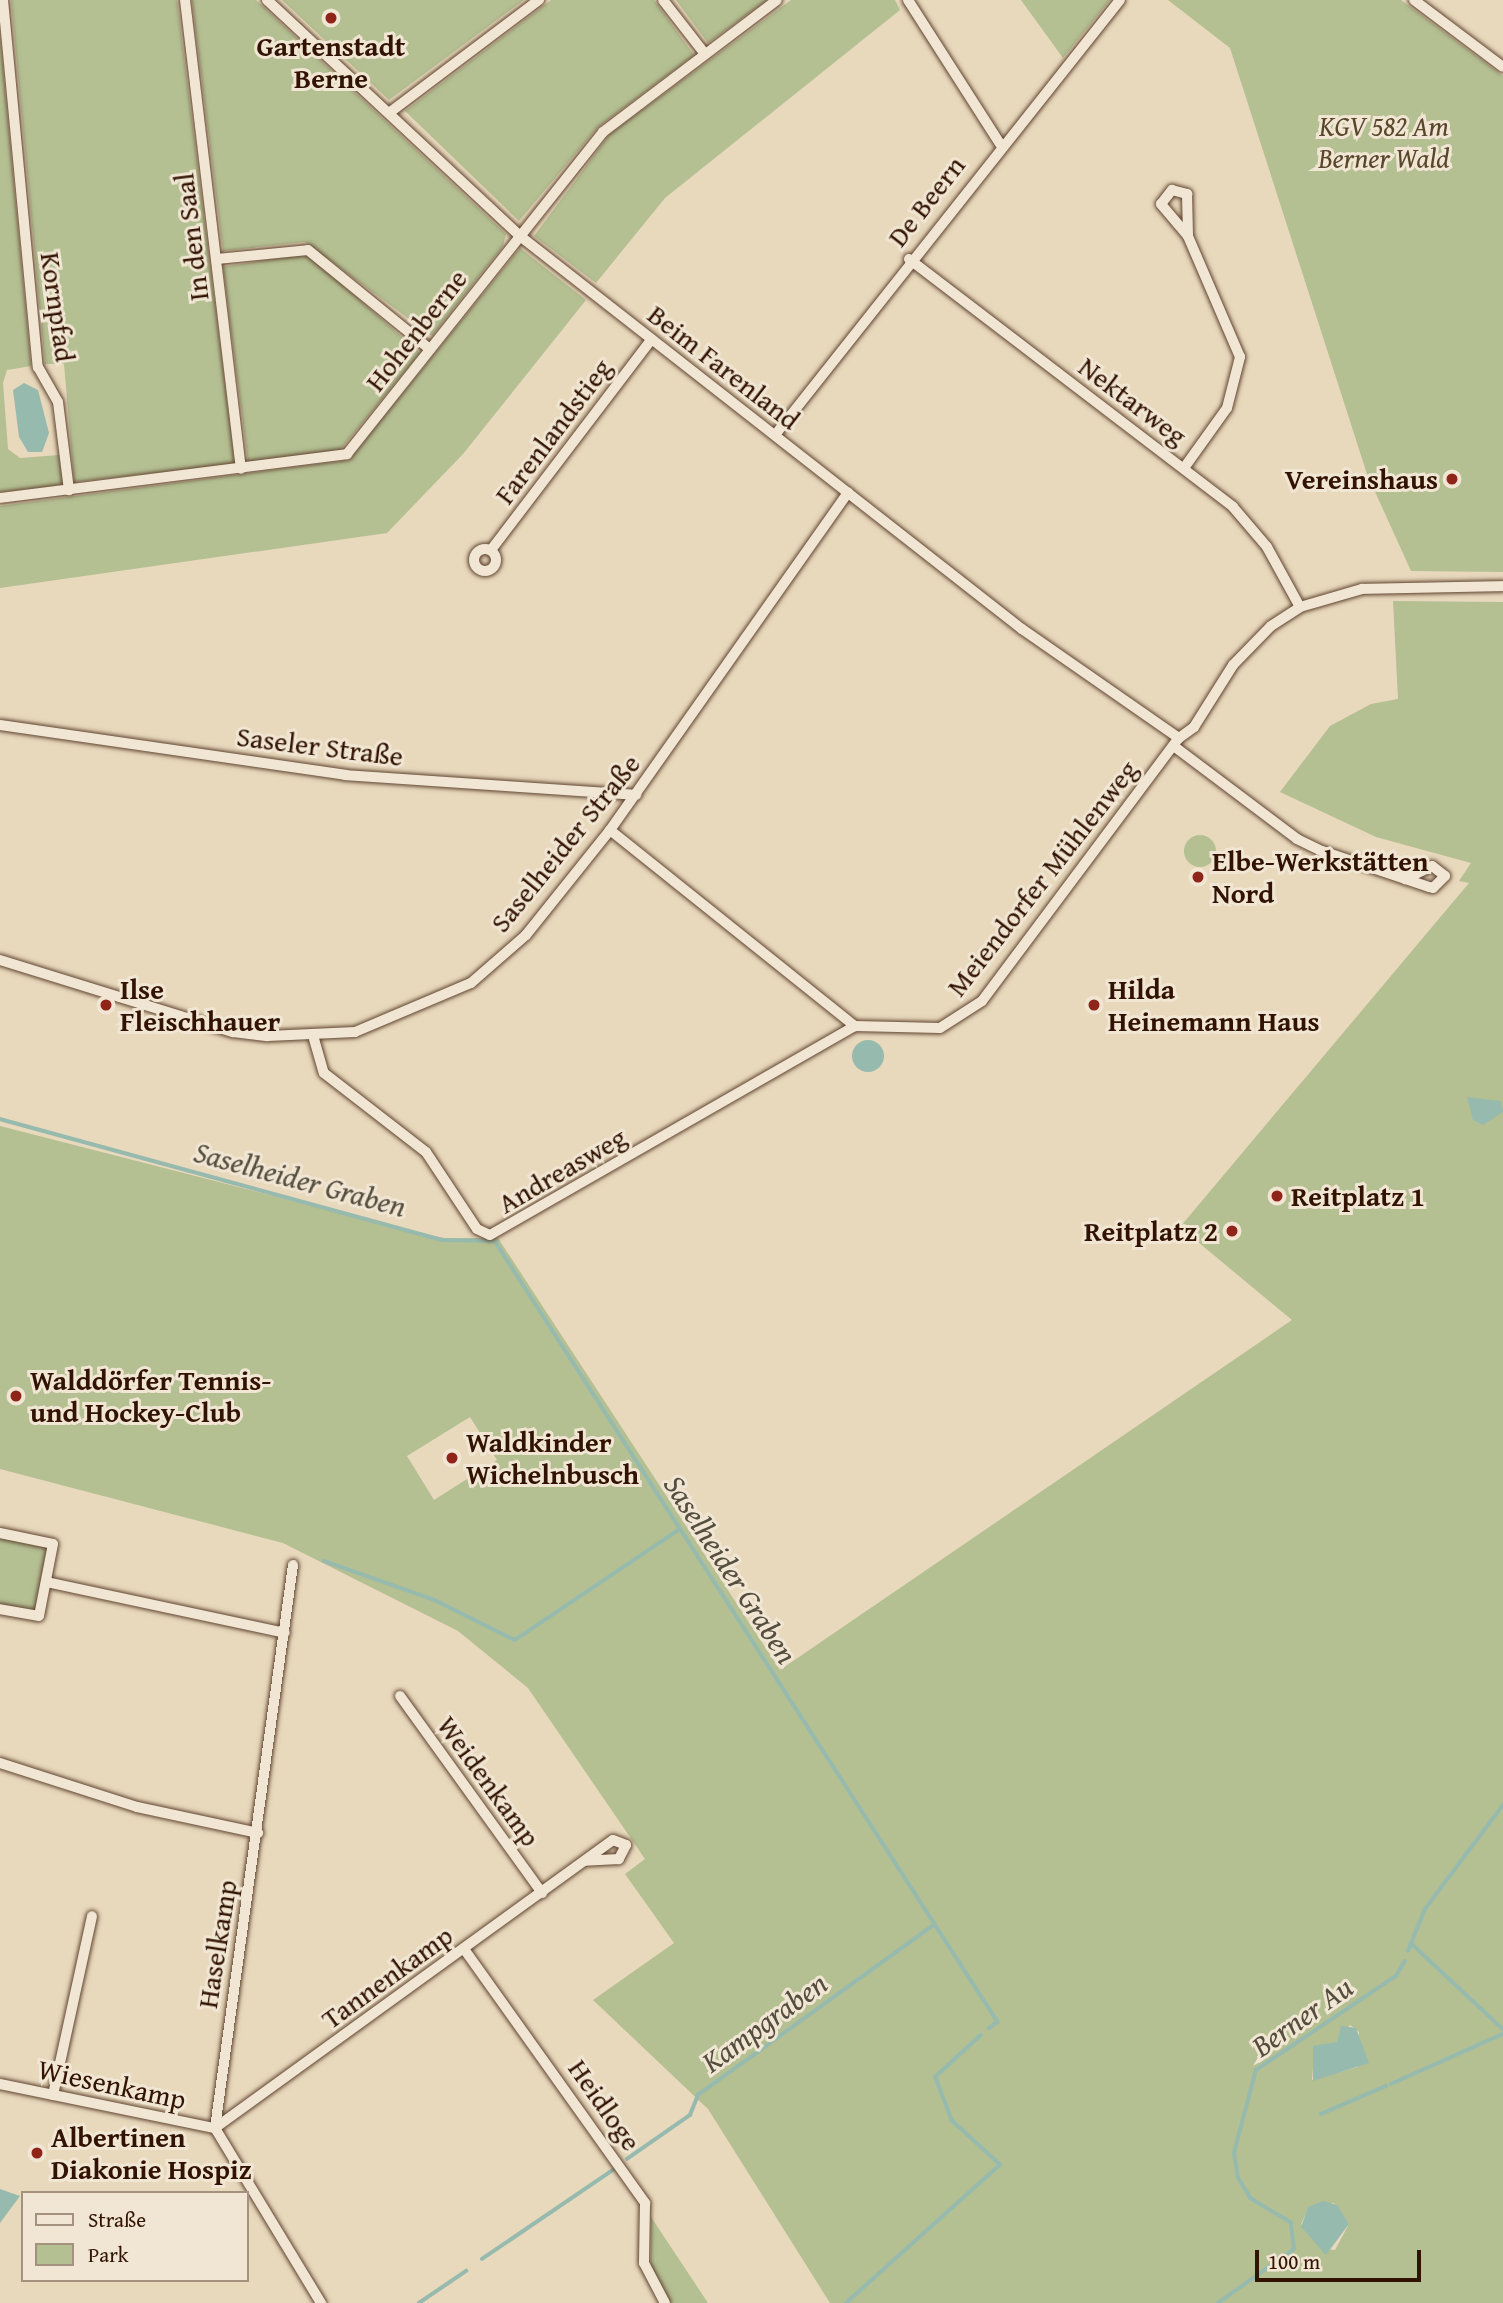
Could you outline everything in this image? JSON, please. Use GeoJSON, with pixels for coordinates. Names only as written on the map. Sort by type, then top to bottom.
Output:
{"type":"FeatureCollection","features":[{"type":"Feature","properties":{"kind":"street","name":"Kornpfad"},"geometry":{"type":"LineString","coordinates":[[3,0],[38,367],[58,402],[69,490]]}},
{"type":"Feature","properties":{"kind":"street","name":"In den Saal"},"geometry":{"type":"LineString","coordinates":[[185,0],[241,469]]}},
{"type":"Feature","properties":{"kind":"street","name":"Beim Farenland"},"geometry":{"type":"LineString","coordinates":[[267,0],[520,236],[1022,629],[1177,743],[1288,834],[1405,879]]}},
{"type":"Feature","properties":{"kind":"street"},"geometry":{"type":"LineString","coordinates":[[388,113],[539,0]]}},
{"type":"Feature","properties":{"kind":"street"},"geometry":{"type":"LineString","coordinates":[[663,0],[705,54]]}},
{"type":"Feature","properties":{"kind":"street","name":"Hohenberne"},"geometry":{"type":"LineString","coordinates":[[0,498],[347,454],[603,132],[777,0]]}},
{"type":"Feature","properties":{"kind":"street"},"geometry":{"type":"LineString","coordinates":[[908,0],[1000,144]]}},
{"type":"Feature","properties":{"kind":"street","name":"De Beern"},"geometry":{"type":"LineString","coordinates":[[775,435],[1000,144],[1120,0]]}},
{"type":"Feature","properties":{"kind":"street"},"geometry":{"type":"LineString","coordinates":[[1415,0],[1503,67]]}},
{"type":"Feature","properties":{"kind":"street"},"geometry":{"type":"LineString","coordinates":[[1184,468],[1227,408],[1240,357],[1188,236]]}},
{"type":"Feature","properties":{"kind":"street"},"geometry":{"type":"LineString","coordinates":[[217,258],[308,250],[430,349]]}},
{"type":"Feature","properties":{"kind":"street","name":"Nektarweg"},"geometry":{"type":"LineString","coordinates":[[909,259],[1233,507],[1267,547],[1300,607]]}},
{"type":"Feature","properties":{"kind":"street","name":"Farenlandstieg"},"geometry":{"type":"LineString","coordinates":[[491,550],[652,339]]}},
{"type":"Feature","properties":{"kind":"street","name":"Saselheider Straße"},"geometry":{"type":"LineString","coordinates":[[0,960],[233,1032],[314,1038],[355,1032],[471,983],[526,935],[610,830],[848,492]]}},
{"type":"Feature","properties":{"kind":"street","name":"Meiendorfer Mühlenweg"},"geometry":{"type":"LineString","coordinates":[[855,1026],[922,1030],[969,1013],[1177,743],[1191,731],[1251,643],[1300,607],[1370,588],[1503,586]]}},
{"type":"Feature","properties":{"kind":"street","name":"Saseler Straße"},"geometry":{"type":"LineString","coordinates":[[0,725],[352,776],[636,795]]}},
{"type":"Feature","properties":{"kind":"street"},"geometry":{"type":"LineString","coordinates":[[610,830],[855,1026]]}},
{"type":"Feature","properties":{"kind":"street","name":"Andreasweg"},"geometry":{"type":"LineString","coordinates":[[314,1038],[324,1073],[426,1152],[477,1228],[490,1235],[855,1026]]}},
{"type":"Feature","properties":{"kind":"street"},"geometry":{"type":"LineString","coordinates":[[0,1533],[53,1544],[39,1616],[0,1609]]}},
{"type":"Feature","properties":{"kind":"street","name":"Haselkamp"},"geometry":{"type":"LineString","coordinates":[[215,2128],[258,1833],[293,1565]]}},
{"type":"Feature","properties":{"kind":"street"},"geometry":{"type":"LineString","coordinates":[[46,1582],[285,1633]]}},
{"type":"Feature","properties":{"kind":"street","name":"Weidenkamp"},"geometry":{"type":"LineString","coordinates":[[400,1696],[541,1892]]}},
{"type":"Feature","properties":{"kind":"street"},"geometry":{"type":"LineString","coordinates":[[0,1763],[137,1807],[258,1833]]}},
{"type":"Feature","properties":{"kind":"street","name":"Tannenkamp"},"geometry":{"type":"LineString","coordinates":[[215,2128],[585,1861]]}},
{"type":"Feature","properties":{"kind":"street"},"geometry":{"type":"LineString","coordinates":[[53,2095],[92,1916]]}},
{"type":"Feature","properties":{"kind":"street","name":"Heidloge"},"geometry":{"type":"LineString","coordinates":[[464,1949],[645,2203],[644,2263],[664,2303]]}},
{"type":"Feature","properties":{"kind":"street","name":"Wiesenkamp"},"geometry":{"type":"LineString","coordinates":[[0,2084],[215,2128]]}},
{"type":"Feature","properties":{"kind":"street"},"geometry":{"type":"LineString","coordinates":[[215,2128],[321,2303]]}},
{"type":"Feature","properties":{"kind":"green space"},"geometry":{"type":"Polygon","coordinates":[[[11,0],[177,0],[235,464],[74,482],[64,364],[45,364],[11,0]]]}},
{"type":"Feature","properties":{"kind":"green space"},"geometry":{"type":"Polygon","coordinates":[[[192,0],[256,0],[506,234],[503,246],[432,336],[305,242],[223,251],[192,0]]]}},
{"type":"Feature","properties":{"kind":"green space"},"geometry":{"type":"Polygon","coordinates":[[[282,0],[524,0],[389,100],[282,0]]]}},
{"type":"Feature","properties":{"kind":"green space"},"geometry":{"type":"Polygon","coordinates":[[[551,0],[654,0],[694,55],[598,127],[519,221],[405,111],[551,0]]]}},
{"type":"Feature","properties":{"kind":"green space"},"geometry":{"type":"Polygon","coordinates":[[[676,0],[767,0],[708,43],[676,0]]]}},
{"type":"Feature","properties":{"kind":"green space"},"geometry":{"type":"Polygon","coordinates":[[[791,0],[895,0],[900,10],[665,198],[596,283],[534,236],[610,134],[791,0]]]}},
{"type":"Feature","properties":{"kind":"green space"},"geometry":{"type":"Polygon","coordinates":[[[1021,0],[1110,0],[1063,58],[1021,0]]]}},
{"type":"Feature","properties":{"kind":"green space","name":"KGV 582 Am Berner Wald"},"geometry":{"type":"Polygon","coordinates":[[[1168,0],[1401,0],[1503,76],[1503,572],[1411,571],[1367,474],[1230,48],[1168,0]]]}},
{"type":"Feature","properties":{"kind":"green space"},"geometry":{"type":"Polygon","coordinates":[[[0,36],[31,366],[7,370],[3,383],[8,449],[20,458],[59,455],[63,485],[0,492],[0,36]]]}},
{"type":"Feature","properties":{"kind":"green space"},"geometry":{"type":"Polygon","coordinates":[[[520,248],[586,300],[463,454],[387,533],[0,588],[0,506],[349,460],[520,248]]]}},
{"type":"Feature","properties":{"kind":"green space"},"geometry":{"type":"Polygon","coordinates":[[[299,255],[312,258],[420,353],[340,450],[248,462],[223,267],[299,255]]]}},
{"type":"Feature","properties":{"kind":"green space"},"geometry":{"type":"Polygon","coordinates":[[[1393,601],[1503,602],[1503,2303],[830,2303],[708,2109],[593,2000],[674,1943],[625,1874],[645,1859],[528,1688],[458,1631],[283,1543],[0,1469],[0,1126],[402,1229],[444,1238],[498,1238],[780,1670],[1292,1320],[1180,1227],[1469,883],[1459,881],[1471,863],[1376,837],[1280,792],[1330,726],[1371,704],[1398,699],[1393,601]],[[470,1417],[407,1456],[434,1500],[497,1460],[470,1417]],[[1350,2025],[1337,2042],[1314,2055],[1312,2080],[1358,2067],[1359,2032],[1350,2025]],[[1334,2203],[1309,2207],[1301,2224],[1323,2249],[1335,2250],[1349,2224],[1334,2203]]]}},
{"type":"Feature","properties":{"kind":"green space"},"geometry":{"type":"Polygon","coordinates":[[[1200,835],[1211,840],[1216,851],[1211,862],[1200,867],[1189,862],[1184,851],[1189,840],[1200,835]]]}},
{"type":"Feature","properties":{"kind":"green space"},"geometry":{"type":"Polygon","coordinates":[[[0,1535],[51,1545],[38,1615],[0,1607],[0,1535]]]}},
{"type":"Feature","properties":{"kind":"green space"},"geometry":{"type":"Polygon","coordinates":[[[651,2217],[708,2303],[668,2303],[651,2277],[651,2217]]]}},
{"type":"Feature","properties":{"kind":"water"},"geometry":{"type":"Polygon","coordinates":[[[24,383],[38,390],[49,433],[42,452],[28,452],[19,437],[13,390],[24,383]]]}},
{"type":"Feature","properties":{"kind":"water"},"geometry":{"type":"Polygon","coordinates":[[[868,1040],[879,1045],[884,1056],[879,1067],[868,1072],[857,1067],[852,1056],[857,1045],[868,1040]]]}},
{"type":"Feature","properties":{"kind":"water"},"geometry":{"type":"Polygon","coordinates":[[[1467,1097],[1501,1101],[1503,1112],[1483,1125],[1473,1120],[1467,1097]]]}},
{"type":"Feature","properties":{"kind":"water"},"geometry":{"type":"Polygon","coordinates":[[[1341,2026],[1356,2028],[1369,2063],[1313,2081],[1313,2046],[1337,2042],[1341,2026]]]}},
{"type":"Feature","properties":{"kind":"water"},"geometry":{"type":"Polygon","coordinates":[[[0,2189],[20,2196],[0,2223],[0,2189]]]}},
{"type":"Feature","properties":{"kind":"water"},"geometry":{"type":"Polygon","coordinates":[[[1323,2201],[1337,2205],[1349,2224],[1326,2255],[1301,2227],[1308,2207],[1323,2201]]]}},
{"type":"Feature","properties":{"kind":"waterway","name":"Saselheider Graben"},"geometry":{"type":"LineString","coordinates":[[0,1119],[443,1240],[495,1241],[998,2022],[989,2029]]}},
{"type":"Feature","properties":{"kind":"waterway"},"geometry":{"type":"LineString","coordinates":[[324,1561],[435,1600],[515,1640],[680,1529]]}},
{"type":"Feature","properties":{"kind":"waterway","name":"Berner Au"},"geometry":{"type":"LineString","coordinates":[[1408,1951],[1425,1909],[1503,1805]]}},
{"type":"Feature","properties":{"kind":"waterway","name":"Kampgraben"},"geometry":{"type":"LineString","coordinates":[[627,2159],[690,2115],[698,2095],[934,1925]]}},
{"type":"Feature","properties":{"kind":"waterway"},"geometry":{"type":"LineString","coordinates":[[1411,1943],[1503,2029]]}},
{"type":"Feature","properties":{"kind":"waterway","name":"Berner Au"},"geometry":{"type":"LineString","coordinates":[[1218,2303],[1294,2249],[1291,2223],[1251,2199],[1238,2178],[1234,2153],[1256,2070],[1396,1976],[1405,1961]]}},
{"type":"Feature","properties":{"kind":"waterway"},"geometry":{"type":"LineString","coordinates":[[1391,2084],[1503,2034]]}},
{"type":"Feature","properties":{"kind":"waterway"},"geometry":{"type":"LineString","coordinates":[[846,2303],[1000,2165],[952,2121],[935,2077],[981,2035]]}},
{"type":"Feature","properties":{"kind":"waterway"},"geometry":{"type":"LineString","coordinates":[[1321,2114],[1386,2086]]}},
{"type":"Feature","properties":{"kind":"waterway","name":"Kampgraben"},"geometry":{"type":"LineString","coordinates":[[482,2259],[613,2170]]}},
{"type":"Feature","properties":{"kind":"waterway","name":"Kampgraben"},"geometry":{"type":"LineString","coordinates":[[419,2303],[466,2271]]}},
{"type":"Feature","properties":{"kind":"place","name":"Gartenstadt Berne"},"geometry":{"type":"Point","coordinates":[331,18]}},
{"type":"Feature","properties":{"kind":"place","name":"Vereinshaus"},"geometry":{"type":"Point","coordinates":[1452,479]}},
{"type":"Feature","properties":{"kind":"place","name":"Elbe-Werkstätten Nord"},"geometry":{"type":"Point","coordinates":[1198,877]}},
{"type":"Feature","properties":{"kind":"place","name":"Ilse Fleischhauer"},"geometry":{"type":"Point","coordinates":[106,1005]}},
{"type":"Feature","properties":{"kind":"place","name":"Hilda Heinemann Haus"},"geometry":{"type":"Point","coordinates":[1094,1005]}},
{"type":"Feature","properties":{"kind":"place","name":"Reitplatz 1"},"geometry":{"type":"Point","coordinates":[1277,1196]}},
{"type":"Feature","properties":{"kind":"place","name":"Reitplatz 2"},"geometry":{"type":"Point","coordinates":[1232,1231]}},
{"type":"Feature","properties":{"kind":"place","name":"Walddörfer Tennis- und Hockey-Club"},"geometry":{"type":"Point","coordinates":[16,1396]}},
{"type":"Feature","properties":{"kind":"place","name":"Waldkinder Wichelnbusch"},"geometry":{"type":"Point","coordinates":[452,1458]}},
{"type":"Feature","properties":{"kind":"place","name":"Albertinen Diakonie Hospiz"},"geometry":{"type":"Point","coordinates":[37,2153]}}]}
